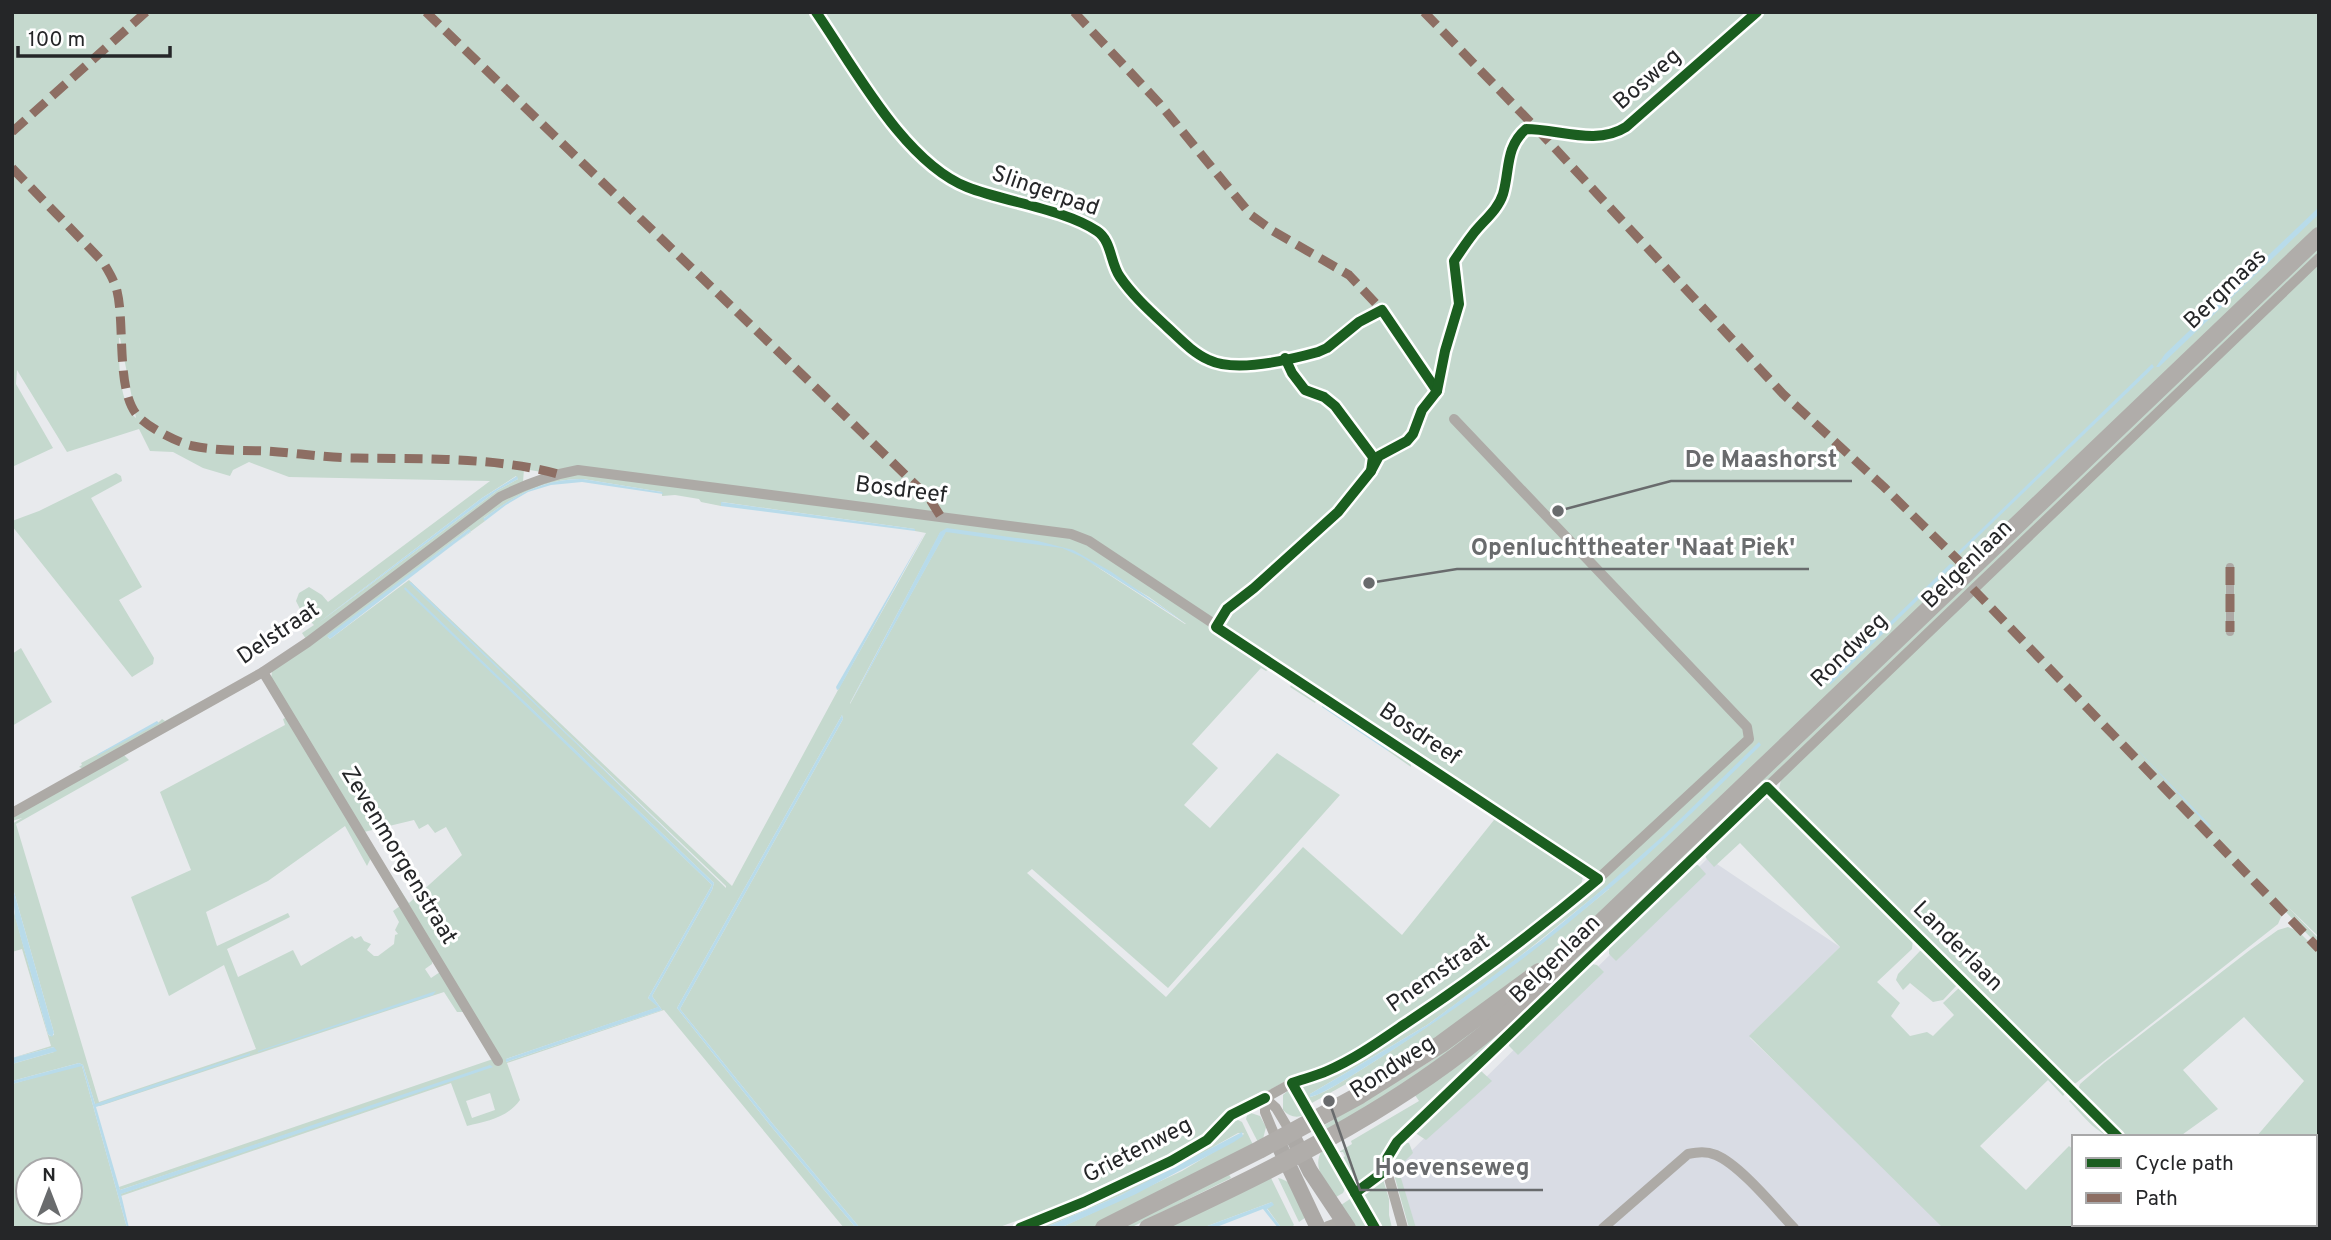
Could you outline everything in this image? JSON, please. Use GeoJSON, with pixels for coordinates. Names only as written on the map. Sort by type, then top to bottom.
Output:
{"type":"FeatureCollection","features":[{"type":"Feature","properties":{"kind":"main road","name":"Bergmaas"},"geometry":{"type":"LineString","coordinates":[[2174,386],[2319,236]]}},
{"type":"Feature","properties":{"kind":"main road","name":"Rondweg"},"geometry":{"type":"LineString","coordinates":[[1148,1228],[1293,1156],[1444,1067],[1520,1003],[1566,956],[2174,386]]}},
{"type":"Feature","properties":{"kind":"main road","name":"Rondweg"},"geometry":{"type":"LineString","coordinates":[[1104,1228],[1284,1137],[1360,1095],[1440,1044],[1566,956]]}},
{"type":"Feature","properties":{"kind":"main road"},"geometry":{"type":"LineString","coordinates":[[1284,1137],[1318,1228]]}},
{"type":"Feature","properties":{"kind":"main road"},"geometry":{"type":"LineString","coordinates":[[1293,1156],[1310,1171],[1344,1226]]}},
{"type":"Feature","properties":{"kind":"street","name":"Belgenlaan"},"geometry":{"type":"LineString","coordinates":[[1403,1228],[1385,1164],[1389,1152],[1397,1142],[1767,787],[2174,386],[2319,258]]}},
{"type":"Feature","properties":{"kind":"street","name":"Pnemstraat"},"geometry":{"type":"LineString","coordinates":[[1265,1098],[1292,1083],[1326,1072],[1373,1045],[1462,985],[1598,879],[1749,739],[1747,727],[1454,419]]}},
{"type":"Feature","properties":{"kind":"street","name":"Bosdreef"},"geometry":{"type":"LineString","coordinates":[[558,474],[578,470],[609,473],[1071,534],[1089,541],[1598,879]]}},
{"type":"Feature","properties":{"kind":"street","name":"Delstraat"},"geometry":{"type":"LineString","coordinates":[[12,813],[263,672],[308,642],[500,497],[558,474]]}},
{"type":"Feature","properties":{"kind":"street"},"geometry":{"type":"LineString","coordinates":[[2230,567],[2230,632]]}},
{"type":"Feature","properties":{"kind":"street","name":"Zevenmorgenstraat"},"geometry":{"type":"LineString","coordinates":[[263,672],[498,1061]]}},
{"type":"Feature","properties":{"kind":"street","name":"Landerlaan"},"geometry":{"type":"LineString","coordinates":[[1767,787],[2116,1135]]}},
{"type":"Feature","properties":{"kind":"street"},"geometry":{"type":"LineString","coordinates":[[1265,1098],[1276,1108],[1284,1137]]}},
{"type":"Feature","properties":{"kind":"street"},"geometry":{"type":"LineString","coordinates":[[1265,1098],[1265,1112],[1284,1137]]}},
{"type":"Feature","properties":{"kind":"street"},"geometry":{"type":"LineString","coordinates":[[1603,1228],[1688,1154],[1703,1151],[1725,1159],[1794,1228]]}},
{"type":"Feature","properties":{"kind":"street"},"geometry":{"type":"LineString","coordinates":[[1328,1228],[1344,1226]]}},
{"type":"Feature","properties":{"kind":"shaded area"},"geometry":{"type":"Polygon","coordinates":[[[1708,858],[1840,947],[1750,1038],[1949,1228],[1411,1228],[1395,1167],[1708,858]]]}},
{"type":"Feature","properties":{"kind":"green space"},"geometry":{"type":"Polygon","coordinates":[[[12,12],[2319,12],[2319,937],[2284,903],[2319,939],[2319,946],[2280,906],[2277,909],[2281,917],[2278,924],[2070,1085],[1799,815],[1779,790],[1781,779],[1775,773],[1388,1145],[1382,1154],[1380,1171],[1357,1184],[1342,1159],[1345,1156],[1343,1152],[1339,1152],[1352,1144],[1351,1141],[1419,1101],[1415,1095],[1514,1014],[1771,768],[1764,760],[1741,777],[1677,844],[1525,978],[1459,1027],[1352,1089],[1348,1083],[1310,1104],[1301,1088],[1302,1084],[1360,1057],[1462,989],[1598,882],[1413,756],[1362,726],[1410,758],[1411,767],[1318,699],[1315,703],[1290,687],[1292,683],[1269,669],[1266,671],[1261,668],[1192,744],[1218,768],[1184,805],[1210,828],[1277,753],[1340,795],[1168,988],[1032,869],[1027,873],[1166,997],[1303,847],[1402,935],[1494,820],[1492,818],[1495,815],[1578,869],[1583,877],[1580,889],[1449,990],[1351,1055],[1319,1070],[1288,1080],[1244,1104],[1243,1101],[1223,1115],[1210,1131],[1170,1154],[1061,1204],[997,1228],[860,1228],[680,1009],[843,719],[842,715],[677,1008],[856,1228],[844,1228],[664,1010],[507,1063],[520,1100],[503,1115],[489,1120],[467,1126],[451,1083],[121,1196],[120,1194],[492,1066],[120,1190],[119,1187],[493,1059],[500,1061],[375,857],[377,855],[409,903],[462,855],[446,827],[435,833],[428,824],[419,829],[414,820],[364,832],[374,850],[371,849],[271,680],[272,671],[498,503],[526,487],[565,476],[524,469],[523,482],[491,500],[306,639],[302,633],[314,625],[302,613],[296,601],[299,593],[309,587],[328,602],[490,481],[289,477],[249,462],[233,470],[230,476],[203,468],[173,452],[150,451],[139,429],[67,452],[17,370],[16,384],[53,448],[12,467],[12,12]],[[120,338],[119,358],[126,402],[136,418],[120,338]],[[516,476],[482,498],[317,624],[498,490],[518,479],[516,476]],[[569,479],[530,490],[495,510],[471,532],[469,529],[328,637],[330,639],[409,580],[732,886],[926,533],[915,529],[722,502],[721,506],[701,502],[699,499],[662,496],[662,492],[569,479]],[[940,533],[850,704],[945,533],[940,533]],[[1091,563],[1185,624],[1149,597],[1091,563]],[[409,582],[726,888],[726,886],[409,582]],[[404,587],[712,885],[648,998],[659,1007],[506,1059],[506,1062],[662,1010],[652,996],[714,883],[404,587]],[[1606,887],[1509,965],[1427,1025],[1310,1094],[1310,1097],[1316,1095],[1343,1081],[1435,1021],[1523,957],[1609,889],[1606,887]],[[490,1093],[466,1101],[472,1118],[495,1110],[490,1093]]]}},
{"type":"Feature","properties":{"kind":"green space"},"geometry":{"type":"Polygon","coordinates":[[[116,473],[121,476],[122,481],[91,498],[142,587],[119,600],[154,658],[153,664],[132,677],[12,526],[12,521],[39,511],[116,473]]]}},
{"type":"Feature","properties":{"kind":"green space"},"geometry":{"type":"Polygon","coordinates":[[[21,648],[52,702],[12,726],[12,654],[21,648]]]}},
{"type":"Feature","properties":{"kind":"green space"},"geometry":{"type":"Polygon","coordinates":[[[205,699],[84,769],[79,767],[81,763],[162,719],[165,721],[205,699]]]}},
{"type":"Feature","properties":{"kind":"green space"},"geometry":{"type":"Polygon","coordinates":[[[287,717],[371,858],[367,866],[345,826],[268,881],[206,912],[217,946],[288,913],[290,917],[227,949],[238,977],[293,950],[301,966],[352,936],[355,939],[361,936],[371,944],[367,950],[378,956],[394,944],[395,935],[398,934],[395,930],[399,922],[393,911],[400,906],[433,958],[432,964],[425,969],[431,978],[440,972],[465,1012],[457,1012],[444,992],[100,1106],[95,1104],[83,1065],[79,1063],[12,1081],[12,1064],[54,1052],[54,1047],[12,1058],[51,1046],[22,949],[12,952],[12,905],[48,1034],[50,1036],[54,1033],[12,885],[12,824],[22,818],[12,821],[12,816],[123,754],[129,760],[16,824],[99,1102],[256,1049],[224,965],[169,996],[131,897],[191,870],[160,792],[285,725],[283,719],[287,717]]]}},
{"type":"Feature","properties":{"kind":"green space"},"geometry":{"type":"Polygon","coordinates":[[[1763,796],[1773,799],[1913,938],[1912,949],[1877,982],[1900,1003],[1891,1016],[1910,1036],[1927,1032],[1933,1036],[1954,1015],[1943,1003],[1961,986],[2067,1091],[2063,1096],[2048,1080],[1980,1146],[2026,1190],[2069,1146],[2072,1148],[2072,1226],[2194,1228],[1943,1228],[1749,1036],[1840,947],[1740,843],[1714,867],[1705,853],[1763,796]]]}},
{"type":"Feature","properties":{"kind":"green space"},"geometry":{"type":"Polygon","coordinates":[[[1693,865],[1698,865],[1706,874],[1616,961],[1609,954],[1609,944],[1693,865]]]}},
{"type":"Feature","properties":{"kind":"green space"},"geometry":{"type":"Polygon","coordinates":[[[2288,927],[2298,931],[2319,952],[2319,1187],[2317,1135],[2258,1135],[2304,1081],[2244,1017],[2183,1070],[2218,1109],[2182,1135],[2120,1135],[2077,1093],[2080,1084],[2104,1063],[2278,930],[2288,927]]]}},
{"type":"Feature","properties":{"kind":"green space"},"geometry":{"type":"Polygon","coordinates":[[[1920,951],[1925,951],[1958,984],[1943,1000],[1933,1002],[1910,983],[1903,990],[1896,980],[1898,974],[1920,951]]]}},
{"type":"Feature","properties":{"kind":"green space"},"geometry":{"type":"Polygon","coordinates":[[[1592,964],[1604,972],[1518,1055],[1509,1046],[1509,1041],[1587,965],[1592,964]]]}},
{"type":"Feature","properties":{"kind":"green space"},"geometry":{"type":"Polygon","coordinates":[[[1484,1022],[1486,1030],[1327,1133],[1323,1126],[1434,1059],[1484,1022]]]}},
{"type":"Feature","properties":{"kind":"green space"},"geometry":{"type":"Polygon","coordinates":[[[82,1066],[127,1228],[12,1228],[12,1084],[82,1066]]]}},
{"type":"Feature","properties":{"kind":"green space"},"geometry":{"type":"Polygon","coordinates":[[[1477,1071],[1481,1071],[1492,1081],[1426,1140],[1414,1132],[1477,1071]]]}},
{"type":"Feature","properties":{"kind":"green space"},"geometry":{"type":"Polygon","coordinates":[[[1291,1088],[1306,1114],[1294,1117],[1283,1110],[1283,1095],[1291,1088]]]}},
{"type":"Feature","properties":{"kind":"green space"},"geometry":{"type":"Polygon","coordinates":[[[2074,1097],[2112,1135],[2102,1133],[2069,1101],[2074,1097]]]}},
{"type":"Feature","properties":{"kind":"green space"},"geometry":{"type":"Polygon","coordinates":[[[1248,1112],[1260,1116],[1266,1127],[1259,1144],[1246,1119],[1248,1112]]]}},
{"type":"Feature","properties":{"kind":"green space"},"geometry":{"type":"Polygon","coordinates":[[[1234,1118],[1242,1122],[1255,1149],[1092,1228],[1060,1228],[1182,1171],[1244,1134],[1238,1133],[1121,1195],[1044,1228],[1029,1228],[1188,1156],[1211,1142],[1234,1118]]]}},
{"type":"Feature","properties":{"kind":"green space"},"geometry":{"type":"Polygon","coordinates":[[[1403,1142],[1409,1143],[1413,1153],[1398,1168],[1416,1228],[1409,1228],[1391,1164],[1394,1153],[1403,1142]]]}},
{"type":"Feature","properties":{"kind":"green space"},"geometry":{"type":"Polygon","coordinates":[[[1325,1146],[1347,1184],[1343,1193],[1336,1197],[1320,1173],[1318,1160],[1325,1146]]]}},
{"type":"Feature","properties":{"kind":"green space"},"geometry":{"type":"Polygon","coordinates":[[[1227,1171],[1231,1178],[1130,1228],[1110,1228],[1227,1171]]]}},
{"type":"Feature","properties":{"kind":"green space"},"geometry":{"type":"Polygon","coordinates":[[[1382,1176],[1389,1199],[1392,1228],[1377,1228],[1360,1196],[1361,1191],[1382,1176]]]}},
{"type":"Feature","properties":{"kind":"green space"},"geometry":{"type":"Polygon","coordinates":[[[1271,1178],[1294,1225],[1291,1228],[1278,1228],[1280,1226],[1267,1208],[1272,1202],[1202,1228],[1165,1228],[1271,1178]]]}},
{"type":"Feature","properties":{"kind":"green space"},"geometry":{"type":"Polygon","coordinates":[[[1278,1178],[1293,1187],[1309,1215],[1299,1222],[1278,1178]]]}},
{"type":"Feature","properties":{"kind":"green space"},"geometry":{"type":"Polygon","coordinates":[[[1356,1197],[1373,1228],[1355,1228],[1341,1205],[1356,1197]]]}},
{"type":"Feature","properties":{"kind":"green space"},"geometry":{"type":"Polygon","coordinates":[[[2212,1226],[2267,1226],[2265,1228],[2212,1226]]]}},
{"type":"Feature","properties":{"kind":"water"},"geometry":{"type":"Polygon","coordinates":[[[2319,207],[2319,214],[2156,367],[2165,354],[2319,207]]]}},
{"type":"Feature","properties":{"kind":"water"},"geometry":{"type":"Polygon","coordinates":[[[2152,364],[2154,367],[1959,555],[1958,552],[2152,364]]]}},
{"type":"Feature","properties":{"kind":"water"},"geometry":{"type":"Polygon","coordinates":[[[517,476],[518,479],[498,490],[317,624],[482,498],[517,476]]]}},
{"type":"Feature","properties":{"kind":"water"},"geometry":{"type":"Polygon","coordinates":[[[583,479],[663,494],[582,482],[551,485],[528,492],[485,521],[483,519],[506,503],[530,490],[542,485],[583,479]]]}},
{"type":"Feature","properties":{"kind":"water"},"geometry":{"type":"Polygon","coordinates":[[[721,502],[915,529],[915,531],[721,506],[721,502]]]}},
{"type":"Feature","properties":{"kind":"water"},"geometry":{"type":"Polygon","coordinates":[[[947,528],[1038,541],[1073,550],[1110,571],[1187,624],[1082,557],[1062,548],[946,532],[850,704],[940,532],[947,528]]]}},
{"type":"Feature","properties":{"kind":"water"},"geometry":{"type":"Polygon","coordinates":[[[469,529],[471,531],[330,639],[327,636],[469,529]]]}},
{"type":"Feature","properties":{"kind":"water"},"geometry":{"type":"Polygon","coordinates":[[[926,531],[839,689],[837,690],[836,687],[926,531]]]}},
{"type":"Feature","properties":{"kind":"water"},"geometry":{"type":"Polygon","coordinates":[[[1950,564],[1954,565],[1830,685],[1830,680],[1950,564]]]}},
{"type":"Feature","properties":{"kind":"water"},"geometry":{"type":"Polygon","coordinates":[[[411,582],[726,888],[409,583],[411,582]]]}},
{"type":"Feature","properties":{"kind":"water"},"geometry":{"type":"Polygon","coordinates":[[[405,587],[714,883],[652,996],[662,1010],[506,1062],[506,1059],[658,1007],[648,998],[712,885],[404,589],[405,587]]]}},
{"type":"Feature","properties":{"kind":"water"},"geometry":{"type":"Polygon","coordinates":[[[1323,704],[1390,749],[1388,751],[1322,707],[1323,704]]]}},
{"type":"Feature","properties":{"kind":"water"},"geometry":{"type":"Polygon","coordinates":[[[842,715],[843,719],[680,1009],[860,1228],[856,1228],[770,1125],[677,1008],[842,715]]]}},
{"type":"Feature","properties":{"kind":"water"},"geometry":{"type":"Polygon","coordinates":[[[157,721],[159,723],[97,756],[98,754],[157,721]]]}},
{"type":"Feature","properties":{"kind":"water"},"geometry":{"type":"Polygon","coordinates":[[[1759,742],[1761,745],[1668,836],[1557,932],[1446,1015],[1337,1084],[1310,1097],[1310,1094],[1427,1025],[1540,941],[1664,835],[1759,742]]]}},
{"type":"Feature","properties":{"kind":"water"},"geometry":{"type":"Polygon","coordinates":[[[2132,744],[2211,826],[2209,827],[2132,744]]]}},
{"type":"Feature","properties":{"kind":"water"},"geometry":{"type":"Polygon","coordinates":[[[12,885],[54,1033],[52,1037],[48,1034],[15,917],[12,885]]]}},
{"type":"Feature","properties":{"kind":"water"},"geometry":{"type":"Polygon","coordinates":[[[436,991],[433,995],[258,1052],[258,1051],[436,991]]]}},
{"type":"Feature","properties":{"kind":"water"},"geometry":{"type":"Polygon","coordinates":[[[54,1047],[57,1051],[12,1064],[12,1058],[54,1047]]]}},
{"type":"Feature","properties":{"kind":"water"},"geometry":{"type":"Polygon","coordinates":[[[250,1053],[96,1107],[120,1190],[490,1065],[493,1067],[121,1194],[129,1228],[82,1066],[12,1084],[12,1081],[79,1063],[83,1065],[95,1104],[250,1053]]]}},
{"type":"Feature","properties":{"kind":"water"},"geometry":{"type":"Polygon","coordinates":[[[1242,1132],[1243,1136],[1234,1142],[1136,1194],[1060,1228],[1044,1228],[1121,1195],[1242,1132]]]}},
{"type":"Feature","properties":{"kind":"water"},"geometry":{"type":"Polygon","coordinates":[[[1272,1202],[1274,1205],[1267,1209],[1280,1226],[1278,1228],[1263,1209],[1214,1228],[1202,1228],[1272,1202]]]}},
{"type":"Feature","properties":{"kind":"marked path"},"geometry":{"type":"LineString","coordinates":[[12,132],[146,12]]}},
{"type":"Feature","properties":{"kind":"marked path"},"geometry":{"type":"LineString","coordinates":[[426,12],[929,498],[941,517]]}},
{"type":"Feature","properties":{"kind":"marked path"},"geometry":{"type":"LineString","coordinates":[[1074,12],[1159,103],[1251,215],[1273,231],[1349,275],[1382,310]]}},
{"type":"Feature","properties":{"kind":"marked path"},"geometry":{"type":"LineString","coordinates":[[1424,12],[1537,129],[1783,394],[1959,561]]}},
{"type":"Feature","properties":{"kind":"marked path"},"geometry":{"type":"LineString","coordinates":[[12,168],[103,262],[116,287],[126,390],[130,404],[142,420],[163,434],[193,446],[211,449],[346,458],[484,462],[510,464],[558,474]]}},
{"type":"Feature","properties":{"kind":"marked path"},"geometry":{"type":"LineString","coordinates":[[2230,567],[2230,632]]}},
{"type":"Feature","properties":{"kind":"marked path"},"geometry":{"type":"LineString","coordinates":[[1973,589],[2319,949]]}},
{"type":"Feature","properties":{"kind":"cycle path","name":"Slingerpad"},"geometry":{"type":"LineString","coordinates":[[816,12],[882,111],[922,157],[944,175],[967,187],[1051,211],[1097,231],[1106,240],[1117,271],[1131,291],[1182,341],[1203,357],[1220,364],[1248,365],[1318,352],[1359,322],[1382,310],[1437,391]]}},
{"type":"Feature","properties":{"kind":"cycle path","name":"Bosweg"},"geometry":{"type":"LineString","coordinates":[[1375,1228],[1292,1083],[1337,1066],[1377,1043],[1479,972],[1598,879],[1216,627],[1227,609],[1338,512],[1371,471],[1379,456],[1407,441],[1413,434],[1422,410],[1437,391],[1459,304],[1454,261],[1501,200],[1511,151],[1519,136],[1526,129],[1590,136],[1614,133],[1626,127],[1757,12]]}},
{"type":"Feature","properties":{"kind":"cycle path"},"geometry":{"type":"LineString","coordinates":[[1285,358],[1305,390],[1324,397],[1335,406],[1373,457],[1371,471]]}},
{"type":"Feature","properties":{"kind":"cycle path"},"geometry":{"type":"LineString","coordinates":[[1355,1193],[1386,1170],[1386,1160],[1397,1142],[1767,787],[2116,1135]]}},
{"type":"Feature","properties":{"kind":"cycle path","name":"Grietenweg"},"geometry":{"type":"LineString","coordinates":[[1020,1228],[1084,1202],[1171,1161],[1207,1140],[1231,1115],[1265,1098]]}},
{"type":"Feature","properties":{"kind":"place","name":"De Maashorst"},"geometry":{"type":"Point","coordinates":[1558,511]}},
{"type":"Feature","properties":{"kind":"place","name":"Openluchttheater 'Naat Piek'"},"geometry":{"type":"Point","coordinates":[1369,583]}},
{"type":"Feature","properties":{"kind":"place","name":"Hoevenseweg"},"geometry":{"type":"Point","coordinates":[1329,1101]}}]}
